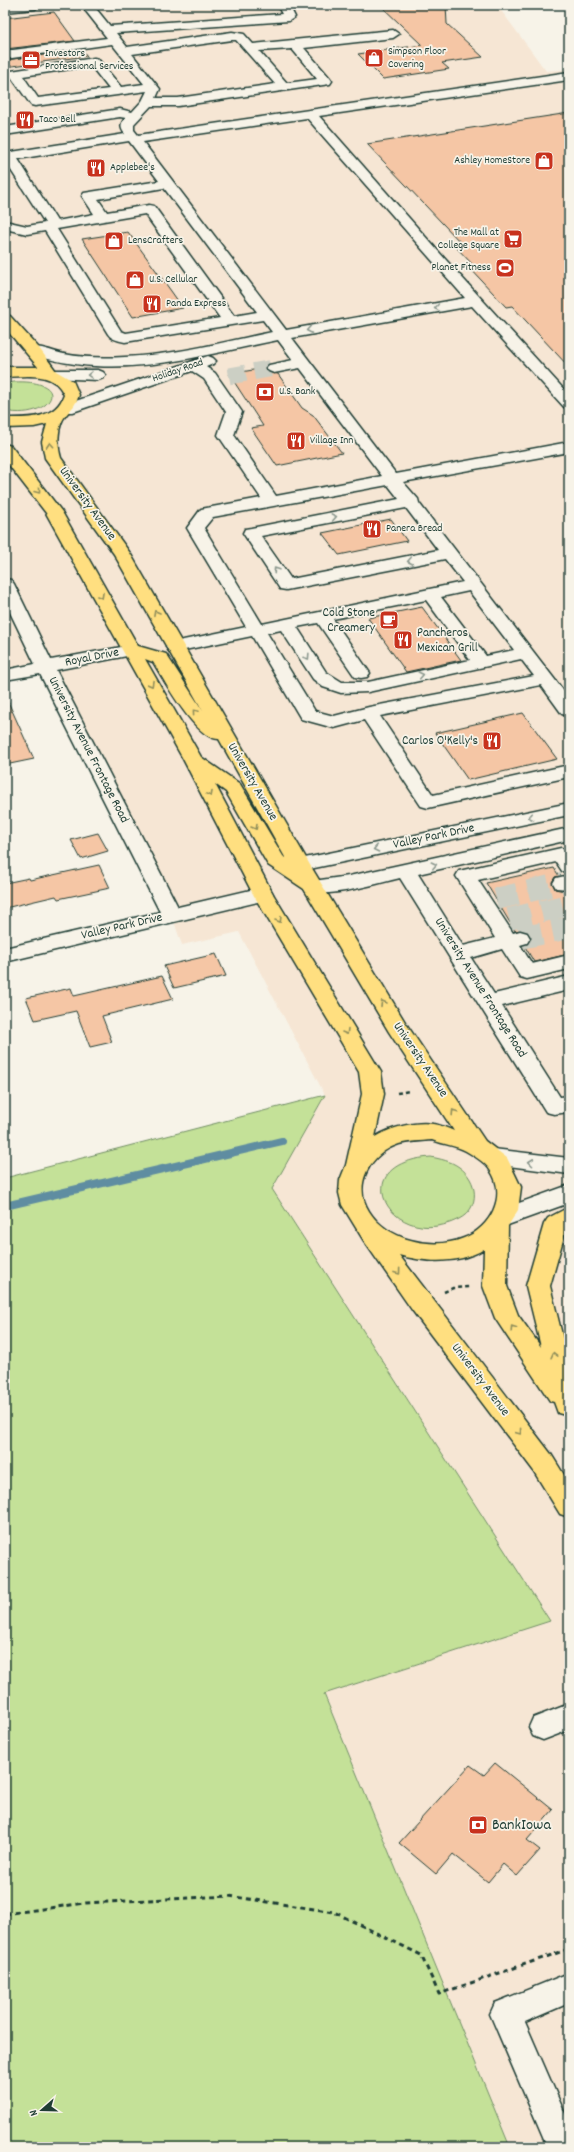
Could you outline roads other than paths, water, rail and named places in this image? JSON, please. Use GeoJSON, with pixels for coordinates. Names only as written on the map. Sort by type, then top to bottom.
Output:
{"type":"FeatureCollection","features":[{"type":"Feature","properties":{"kind":"main road"},"geometry":{"type":"LineString","coordinates":[[5,319],[34,351],[52,374]]}},
{"type":"Feature","properties":{"kind":"main road"},"geometry":{"type":"LineString","coordinates":[[5,372],[32,371],[52,374]]}},
{"type":"Feature","properties":{"kind":"main road","name":"University Avenue"},"geometry":{"type":"LineString","coordinates":[[52,374],[68,383],[73,392],[73,400],[62,412],[49,440],[49,449],[53,458],[122,552],[300,865],[397,1027],[484,1151]]}},
{"type":"Feature","properties":{"kind":"main road"},"geometry":{"type":"LineString","coordinates":[[5,424],[36,422],[62,412]]}},
{"type":"Feature","properties":{"kind":"main road"},"geometry":{"type":"LineString","coordinates":[[5,449],[54,512],[192,759],[263,894],[370,1072],[373,1094],[357,1165],[350,1182],[351,1200],[359,1217],[373,1232],[392,1243],[422,1251],[438,1252],[461,1248],[481,1240],[501,1222]]}},
{"type":"Feature","properties":{"kind":"main road"},"geometry":{"type":"LineString","coordinates":[[132,650],[160,658],[193,712],[233,749]]}},
{"type":"Feature","properties":{"kind":"main road"},"geometry":{"type":"LineString","coordinates":[[192,759],[233,788],[275,860],[313,887]]}},
{"type":"Feature","properties":{"kind":"main road"},"geometry":{"type":"LineString","coordinates":[[357,1165],[370,1151],[388,1140],[409,1134],[432,1132],[455,1136],[484,1151],[504,1171],[510,1186],[510,1202],[501,1222],[495,1286],[507,1318],[568,1407]]}},
{"type":"Feature","properties":{"kind":"main road"},"geometry":{"type":"LineString","coordinates":[[568,1407],[538,1286],[556,1224],[569,1216]]}},
{"type":"Feature","properties":{"kind":"main road","name":"University Avenue"},"geometry":{"type":"LineString","coordinates":[[359,1217],[421,1303],[542,1462],[569,1506]]}},
{"type":"Feature","properties":{"kind":"main road"},"geometry":{"type":"LineString","coordinates":[[542,1462],[569,1481]]}},
{"type":"Feature","properties":{"kind":"street"},"geometry":{"type":"LineString","coordinates":[[5,8],[35,5]]}},
{"type":"Feature","properties":{"kind":"street"},"geometry":{"type":"LineString","coordinates":[[87,5],[154,89],[148,102]]}},
{"type":"Feature","properties":{"kind":"street"},"geometry":{"type":"LineString","coordinates":[[5,55],[289,18],[282,5]]}},
{"type":"Feature","properties":{"kind":"street"},"geometry":{"type":"LineString","coordinates":[[250,48],[295,45],[393,34]]}},
{"type":"Feature","properties":{"kind":"street"},"geometry":{"type":"LineString","coordinates":[[115,41],[232,36],[240,37],[284,87]]}},
{"type":"Feature","properties":{"kind":"street"},"geometry":{"type":"LineString","coordinates":[[5,131],[127,115],[148,102],[178,102],[326,81],[295,45]]}},
{"type":"Feature","properties":{"kind":"street"},"geometry":{"type":"LineString","coordinates":[[116,91],[94,62],[15,74],[35,102],[152,87]]}},
{"type":"Feature","properties":{"kind":"street"},"geometry":{"type":"LineString","coordinates":[[266,315],[125,338],[115,334],[52,226],[7,157],[569,76]]}},
{"type":"Feature","properties":{"kind":"street"},"geometry":{"type":"LineString","coordinates":[[27,114],[101,103],[127,115]]}},
{"type":"Feature","properties":{"kind":"street"},"geometry":{"type":"LineString","coordinates":[[310,113],[569,404]]}},
{"type":"Feature","properties":{"kind":"street"},"geometry":{"type":"LineString","coordinates":[[127,115],[128,130],[168,184],[266,315],[412,502],[569,710]]}},
{"type":"Feature","properties":{"kind":"street"},"geometry":{"type":"LineString","coordinates":[[103,217],[88,196],[168,184]]}},
{"type":"Feature","properties":{"kind":"street"},"geometry":{"type":"LineString","coordinates":[[5,226],[27,230],[149,209],[230,321]]}},
{"type":"Feature","properties":{"kind":"street"},"geometry":{"type":"LineString","coordinates":[[287,340],[476,301]]}},
{"type":"Feature","properties":{"kind":"street"},"geometry":{"type":"LineString","coordinates":[[287,340],[486,312]]}},
{"type":"Feature","properties":{"kind":"street","name":"Holiday Road"},"geometry":{"type":"LineString","coordinates":[[34,351],[54,358],[107,363],[188,360],[218,358],[287,340]]}},
{"type":"Feature","properties":{"kind":"street"},"geometry":{"type":"LineString","coordinates":[[188,360],[212,379],[234,412],[226,435],[272,501]]}},
{"type":"Feature","properties":{"kind":"street","name":"Holiday Road"},"geometry":{"type":"LineString","coordinates":[[52,374],[121,373],[188,360]]}},
{"type":"Feature","properties":{"kind":"street","name":"Holiday Road"},"geometry":{"type":"LineString","coordinates":[[62,412],[188,360]]}},
{"type":"Feature","properties":{"kind":"street"},"geometry":{"type":"LineString","coordinates":[[274,368],[303,363]]}},
{"type":"Feature","properties":{"kind":"street"},"geometry":{"type":"LineString","coordinates":[[212,379],[229,376]]}},
{"type":"Feature","properties":{"kind":"street"},"geometry":{"type":"LineString","coordinates":[[545,679],[334,722],[308,715],[255,630],[195,528],[208,513],[569,447]]}},
{"type":"Feature","properties":{"kind":"street"},"geometry":{"type":"LineString","coordinates":[[412,502],[251,533],[286,585],[449,553]]}},
{"type":"Feature","properties":{"kind":"street","name":"University Avenue Frontage Road"},"geometry":{"type":"LineString","coordinates":[[5,584],[45,667],[172,916]]}},
{"type":"Feature","properties":{"kind":"street"},"geometry":{"type":"LineString","coordinates":[[175,647],[474,586]]}},
{"type":"Feature","properties":{"kind":"street"},"geometry":{"type":"LineString","coordinates":[[430,594],[481,662]]}},
{"type":"Feature","properties":{"kind":"street"},"geometry":{"type":"LineString","coordinates":[[322,616],[361,673]]}},
{"type":"Feature","properties":{"kind":"street"},"geometry":{"type":"LineString","coordinates":[[286,624],[324,682],[341,688],[361,688],[525,653]]}},
{"type":"Feature","properties":{"kind":"street","name":"Royal Drive"},"geometry":{"type":"LineString","coordinates":[[5,675],[132,650]]}},
{"type":"Feature","properties":{"kind":"street"},"geometry":{"type":"LineString","coordinates":[[369,714],[428,802],[569,771]]}},
{"type":"Feature","properties":{"kind":"street","name":"Valley Park Drive"},"geometry":{"type":"LineString","coordinates":[[300,865],[569,810]]}},
{"type":"Feature","properties":{"kind":"street","name":"Valley Park Drive"},"geometry":{"type":"LineString","coordinates":[[313,887],[349,883],[569,834]]}},
{"type":"Feature","properties":{"kind":"street"},"geometry":{"type":"LineString","coordinates":[[567,877],[561,854],[466,876],[489,900],[513,940],[527,972],[569,962]]}},
{"type":"Feature","properties":{"kind":"street","name":"University Avenue Frontage Road"},"geometry":{"type":"LineString","coordinates":[[406,871],[489,1002],[562,1105]]}},
{"type":"Feature","properties":{"kind":"street","name":"Valley Park Drive"},"geometry":{"type":"LineString","coordinates":[[5,955],[263,894]]}},
{"type":"Feature","properties":{"kind":"street"},"geometry":{"type":"LineString","coordinates":[[458,954],[513,940]]}},
{"type":"Feature","properties":{"kind":"street"},"geometry":{"type":"LineString","coordinates":[[489,1002],[569,983]]}},
{"type":"Feature","properties":{"kind":"street"},"geometry":{"type":"LineString","coordinates":[[484,1151],[569,1166]]}},
{"type":"Feature","properties":{"kind":"street"},"geometry":{"type":"LineString","coordinates":[[501,1222],[569,1194]]}},
{"type":"Feature","properties":{"kind":"street"},"geometry":{"type":"LineString","coordinates":[[544,1727],[569,1717]]}},
{"type":"Feature","properties":{"kind":"street"},"geometry":{"type":"LineString","coordinates":[[563,2147],[506,2014],[569,1988]]}},
{"type":"Feature","properties":{"kind":"waterway"},"geometry":{"type":"LineString","coordinates":[[5,1206],[282,1141]]}},
{"type":"Feature","properties":{"kind":"tunnel"},"geometry":{"type":"LineString","coordinates":[[229,376],[274,368]]}},
{"type":"Feature","properties":{"kind":"tunnel"},"geometry":{"type":"LineString","coordinates":[[496,899],[563,883]]}},
{"type":"Feature","properties":{"kind":"tunnel"},"geometry":{"type":"LineString","coordinates":[[509,919],[569,905]]}},
{"type":"Feature","properties":{"kind":"tunnel"},"geometry":{"type":"LineString","coordinates":[[520,938],[569,928]]}},
{"type":"Feature","properties":{"kind":"place","name":"Simpson Floor Covering"},"geometry":{"type":"Point","coordinates":[374,58]}},
{"type":"Feature","properties":{"kind":"place","name":"Investors Professional Services"},"geometry":{"type":"Point","coordinates":[31,60]}},
{"type":"Feature","properties":{"kind":"place","name":"Taco Bell"},"geometry":{"type":"Point","coordinates":[25,120]}},
{"type":"Feature","properties":{"kind":"place","name":"Ashley HomeStore"},"geometry":{"type":"Point","coordinates":[544,161]}},
{"type":"Feature","properties":{"kind":"place","name":"Applebee's"},"geometry":{"type":"Point","coordinates":[96,168]}},
{"type":"Feature","properties":{"kind":"place","name":"The Mall at College Square"},"geometry":{"type":"Point","coordinates":[513,239]}},
{"type":"Feature","properties":{"kind":"place","name":"LensCrafters"},"geometry":{"type":"Point","coordinates":[114,241]}},
{"type":"Feature","properties":{"kind":"place","name":"Planet Fitness"},"geometry":{"type":"Point","coordinates":[505,268]}},
{"type":"Feature","properties":{"kind":"place","name":"U.S. Cellular"},"geometry":{"type":"Point","coordinates":[135,280]}},
{"type":"Feature","properties":{"kind":"place","name":"Panda Express"},"geometry":{"type":"Point","coordinates":[152,304]}},
{"type":"Feature","properties":{"kind":"place","name":"U.S. Bank"},"geometry":{"type":"Point","coordinates":[265,392]}},
{"type":"Feature","properties":{"kind":"place","name":"Village Inn"},"geometry":{"type":"Point","coordinates":[296,441]}},
{"type":"Feature","properties":{"kind":"place","name":"Panera Bread"},"geometry":{"type":"Point","coordinates":[372,529]}},
{"type":"Feature","properties":{"kind":"place","name":"Cold Stone Creamery"},"geometry":{"type":"Point","coordinates":[389,620]}},
{"type":"Feature","properties":{"kind":"place","name":"Pancheros Mexican Grill"},"geometry":{"type":"Point","coordinates":[403,640]}},
{"type":"Feature","properties":{"kind":"place","name":"Carlos O'Kelly's"},"geometry":{"type":"Point","coordinates":[492,741]}},
{"type":"Feature","properties":{"kind":"place","name":"BankIowa"},"geometry":{"type":"Point","coordinates":[478,1825]}}]}
